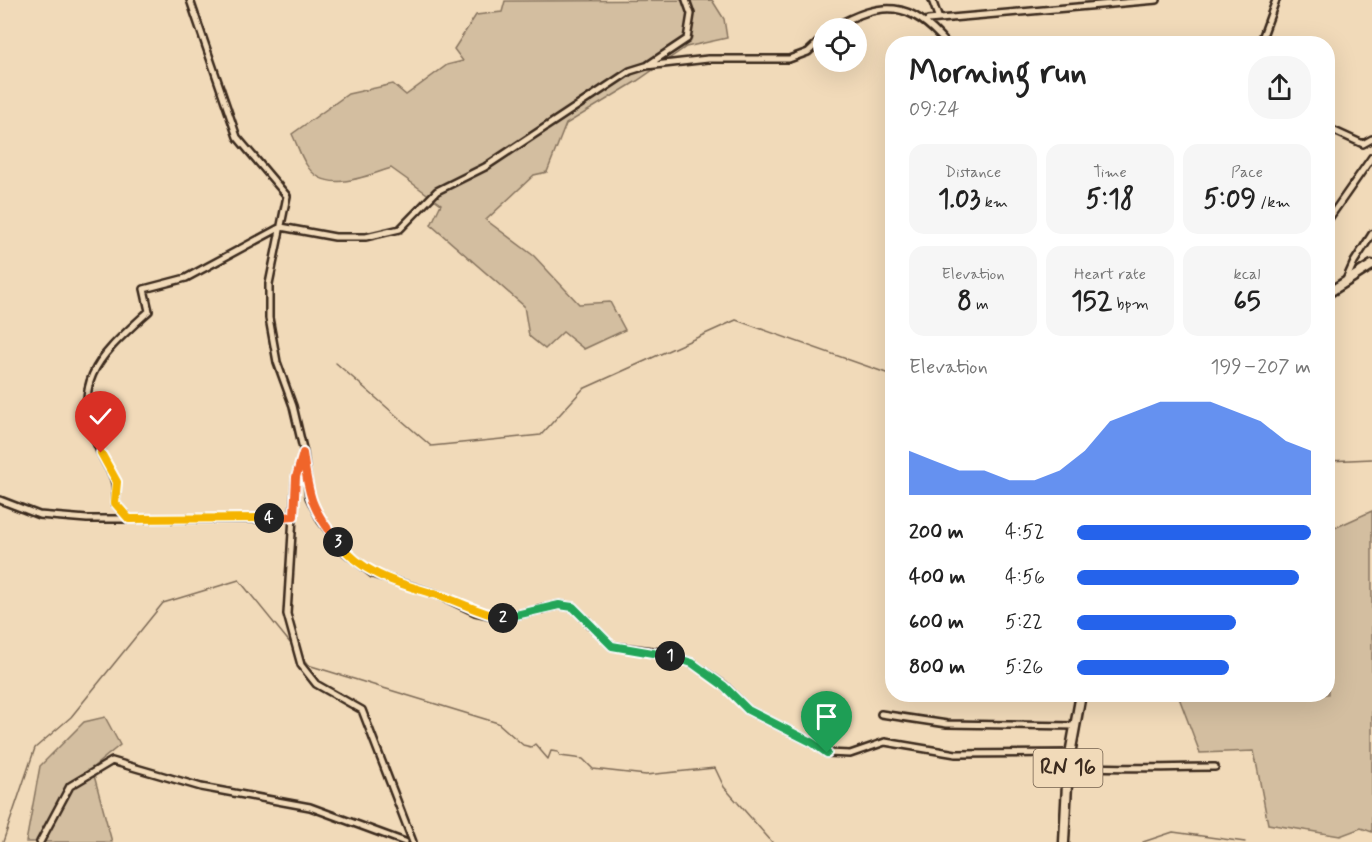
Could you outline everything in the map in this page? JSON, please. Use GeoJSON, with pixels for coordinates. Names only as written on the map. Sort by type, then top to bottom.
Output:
{"type":"FeatureCollection","features":[{"type":"Feature","properties":{"kind":"main road"},"geometry":{"type":"LineString","coordinates":[[1335,289],[1372,265]]}},
{"type":"Feature","properties":{"kind":"main road","name":"RN 16"},"geometry":{"type":"LineString","coordinates":[[1064,842],[1068,765],[1080,702]]}},
{"type":"Feature","properties":{"kind":"street"},"geometry":{"type":"LineString","coordinates":[[190,0],[237,137],[287,196],[269,284],[269,318],[277,362],[293,406],[309,497],[321,521],[345,552],[373,574],[438,595],[475,612],[504,618],[559,605],[573,607],[612,646],[660,652],[692,663],[724,686],[748,710],[813,743],[827,753],[850,754],[885,742],[956,754],[1071,753]]}},
{"type":"Feature","properties":{"kind":"street"},"geometry":{"type":"LineString","coordinates":[[129,519],[115,503],[117,482],[90,424],[86,398],[94,367],[149,311],[144,289],[186,278],[281,226],[335,237],[366,237],[400,230],[436,192],[485,167],[611,82],[646,66],[687,39],[691,14],[686,0]]}},
{"type":"Feature","properties":{"kind":"street"},"geometry":{"type":"LineString","coordinates":[[932,0],[939,19]]}},
{"type":"Feature","properties":{"kind":"street"},"geometry":{"type":"LineString","coordinates":[[928,20],[1157,0]]}},
{"type":"Feature","properties":{"kind":"street"},"geometry":{"type":"LineString","coordinates":[[1263,36],[1276,0]]}},
{"type":"Feature","properties":{"kind":"street"},"geometry":{"type":"LineString","coordinates":[[849,18],[883,6],[905,6],[928,20],[941,36]]}},
{"type":"Feature","properties":{"kind":"street"},"geometry":{"type":"LineString","coordinates":[[646,66],[708,59],[789,59],[808,52],[813,47]]}},
{"type":"Feature","properties":{"kind":"street"},"geometry":{"type":"LineString","coordinates":[[1335,131],[1363,144],[1372,139]]}},
{"type":"Feature","properties":{"kind":"street"},"geometry":{"type":"LineString","coordinates":[[1335,210],[1372,157]]}},
{"type":"Feature","properties":{"kind":"street"},"geometry":{"type":"LineString","coordinates":[[1344,284],[1354,262],[1372,234]]}},
{"type":"Feature","properties":{"kind":"street"},"geometry":{"type":"LineString","coordinates":[[303,453],[296,477],[286,614],[301,665],[316,684],[362,710],[413,842]]}},
{"type":"Feature","properties":{"kind":"street"},"geometry":{"type":"LineString","coordinates":[[0,500],[39,514],[129,519],[294,516]]}},
{"type":"Feature","properties":{"kind":"street"},"geometry":{"type":"LineString","coordinates":[[881,714],[947,724],[1076,726]]}},
{"type":"Feature","properties":{"kind":"street"},"geometry":{"type":"LineString","coordinates":[[40,842],[70,786],[112,761],[201,788],[310,807],[405,842]]}},
{"type":"Feature","properties":{"kind":"street"},"geometry":{"type":"LineString","coordinates":[[1068,765],[1106,769],[1183,765],[1215,767]]}},
{"type":"Feature","properties":{"kind":"shaded area"},"geometry":{"type":"Polygon","coordinates":[[[712,0],[724,19],[727,38],[686,47],[637,81],[566,124],[547,172],[534,175],[486,220],[534,256],[579,304],[610,302],[625,330],[584,349],[563,332],[545,349],[529,336],[524,306],[431,225],[441,204],[391,168],[346,181],[323,179],[314,174],[306,164],[292,134],[348,94],[393,84],[406,95],[447,65],[463,61],[454,49],[476,15],[502,12],[505,1],[712,0]]]}},
{"type":"Feature","properties":{"kind":"shaded area"},"geometry":{"type":"Polygon","coordinates":[[[1372,511],[1372,832],[1361,828],[1340,836],[1268,824],[1254,751],[1200,753],[1181,702],[1335,702],[1335,528],[1372,511]]]}},
{"type":"Feature","properties":{"kind":"shaded area"},"geometry":{"type":"Polygon","coordinates":[[[105,717],[120,745],[92,768],[112,842],[26,842],[40,766],[84,722],[105,717]]]}},
{"type":"Feature","properties":{"kind":"waterway"},"geometry":{"type":"LineString","coordinates":[[336,363],[431,446],[541,435],[583,389],[736,320],[885,373]]}},
{"type":"Feature","properties":{"kind":"waterway"},"geometry":{"type":"LineString","coordinates":[[1335,461],[1372,459]]}},
{"type":"Feature","properties":{"kind":"waterway"},"geometry":{"type":"LineString","coordinates":[[3,842],[35,748],[71,717],[163,603],[239,580],[295,649]]}},
{"type":"Feature","properties":{"kind":"waterway"},"geometry":{"type":"LineString","coordinates":[[302,657],[308,665],[498,723],[523,745],[531,747],[535,744],[548,759],[551,751],[558,752],[560,756],[583,759],[593,769],[646,775],[715,768],[724,787],[772,842]]}},
{"type":"Feature","properties":{"kind":"waterway"},"geometry":{"type":"LineString","coordinates":[[1143,842],[1173,832],[1245,842]]}},
{"type":"Feature","properties":{"kind":"route"},"geometry":{"type":"LineString","coordinates":[[101,453],[117,482],[115,503],[129,519],[257,519],[294,516],[296,477],[303,453],[309,497],[321,521],[345,552],[373,574],[438,595],[475,612],[504,618],[559,605],[573,607],[612,646],[660,652],[692,663],[724,686],[748,710],[813,743],[827,753]]}}]}
